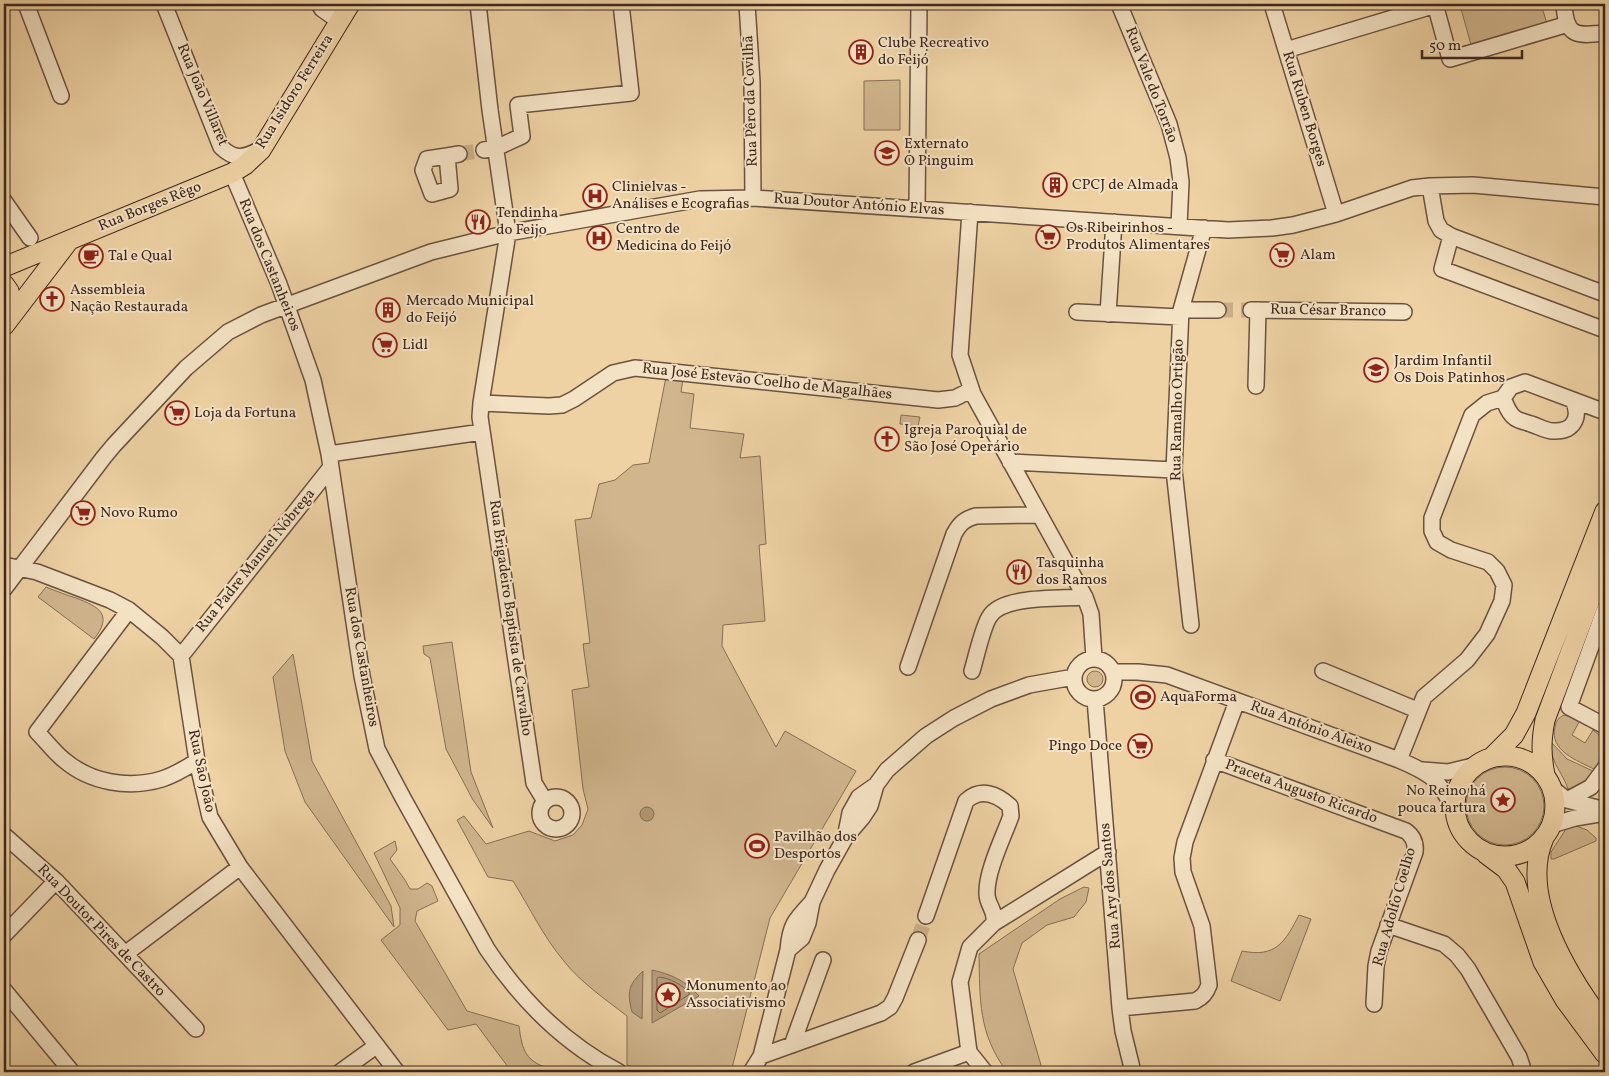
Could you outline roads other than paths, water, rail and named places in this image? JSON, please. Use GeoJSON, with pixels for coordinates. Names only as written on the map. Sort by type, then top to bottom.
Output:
{"type":"FeatureCollection","features":[{"type":"Feature","properties":{"kind":"main road","name":"Rua Isidoro Ferreira"},"geometry":{"type":"LineString","coordinates":[[232,174],[261,150],[350,4]]}},
{"type":"Feature","properties":{"kind":"main road","name":"Rua Borges Rêgo"},"geometry":{"type":"LineString","coordinates":[[4,267],[232,174]]}},
{"type":"Feature","properties":{"kind":"main road"},"geometry":{"type":"LineString","coordinates":[[8,320],[69,241]]}},
{"type":"Feature","properties":{"kind":"main road"},"geometry":{"type":"LineString","coordinates":[[4,284],[9,291],[8,320]]}},
{"type":"Feature","properties":{"kind":"main road"},"geometry":{"type":"LineString","coordinates":[[1605,511],[1526,713],[1514,735],[1462,781],[1456,795],[1455,810],[1458,824],[1465,838],[1502,865],[1515,882],[1543,962],[1565,1000],[1605,1054]]}},
{"type":"Feature","properties":{"kind":"main road"},"geometry":{"type":"LineString","coordinates":[[1605,560],[1545,720],[1541,740],[1541,755],[1556,810],[1538,856],[1537,876],[1547,923],[1560,954],[1572,976],[1605,1025]]}},
{"type":"Feature","properties":{"kind":"main road"},"geometry":{"type":"LineString","coordinates":[[1484,761],[1506,756],[1520,758],[1534,765],[1549,782]]}},
{"type":"Feature","properties":{"kind":"main road"},"geometry":{"type":"LineString","coordinates":[[1483,852],[1505,857],[1520,854],[1533,848],[1548,831]]}},
{"type":"Feature","properties":{"kind":"street"},"geometry":{"type":"LineString","coordinates":[[26,4],[61,96]]}},
{"type":"Feature","properties":{"kind":"street","name":"Rua João Villaret"},"geometry":{"type":"LineString","coordinates":[[164,4],[221,147],[227,153],[245,157],[261,150]]}},
{"type":"Feature","properties":{"kind":"street"},"geometry":{"type":"LineString","coordinates":[[319,4],[322,9],[339,21]]}},
{"type":"Feature","properties":{"kind":"street","name":"Rua Brigadeiro Baptista de Carvalho"},"geometry":{"type":"LineString","coordinates":[[478,4],[490,150],[508,233],[480,417],[534,783],[545,801]]}},
{"type":"Feature","properties":{"kind":"street"},"geometry":{"type":"LineString","coordinates":[[490,150],[522,136],[518,105],[631,93],[620,4]]}},
{"type":"Feature","properties":{"kind":"street","name":"Rua Pêro da Covilhã"},"geometry":{"type":"LineString","coordinates":[[747,4],[752,82],[753,198]]}},
{"type":"Feature","properties":{"kind":"street"},"geometry":{"type":"LineString","coordinates":[[917,209],[919,4]]}},
{"type":"Feature","properties":{"kind":"street","name":"Rua Vale do Torrão"},"geometry":{"type":"LineString","coordinates":[[1119,4],[1169,124],[1178,158],[1181,182],[1179,226]]}},
{"type":"Feature","properties":{"kind":"street","name":"Rua Ruben Borges"},"geometry":{"type":"LineString","coordinates":[[1272,4],[1336,214]]}},
{"type":"Feature","properties":{"kind":"street"},"geometry":{"type":"LineString","coordinates":[[1286,50],[1435,4],[1450,59],[1568,24]]}},
{"type":"Feature","properties":{"kind":"street"},"geometry":{"type":"LineString","coordinates":[[1564,4],[1564,15],[1569,29],[1574,33],[1587,35],[1605,33]]}},
{"type":"Feature","properties":{"kind":"street","name":"Rua dos Castanheiros"},"geometry":{"type":"LineString","coordinates":[[232,174],[286,304],[313,380],[330,460],[362,676],[378,748],[403,798],[487,950],[501,970],[523,998],[574,1044],[586,1054],[619,1072]]}},
{"type":"Feature","properties":{"kind":"street","name":"Rua Doutor António Elvas"},"geometry":{"type":"LineString","coordinates":[[4,589],[104,457],[186,368],[228,332],[286,304],[431,252],[508,233],[700,200],[753,198],[1228,230],[1293,226],[1336,214],[1412,188],[1430,186],[1473,185],[1605,198]]}},
{"type":"Feature","properties":{"kind":"street"},"geometry":{"type":"LineString","coordinates":[[1430,186],[1436,221],[1441,230],[1451,236],[1605,294]]}},
{"type":"Feature","properties":{"kind":"street"},"geometry":{"type":"LineString","coordinates":[[4,201],[30,238]]}},
{"type":"Feature","properties":{"kind":"street"},"geometry":{"type":"LineString","coordinates":[[970,212],[960,355],[971,390],[1085,597],[1091,614],[1094,658]]}},
{"type":"Feature","properties":{"kind":"street"},"geometry":{"type":"LineString","coordinates":[[1108,314],[1114,222]]}},
{"type":"Feature","properties":{"kind":"street","name":"Rua Ramalho Ortigão"},"geometry":{"type":"LineString","coordinates":[[1191,624],[1174,470],[1180,314],[1204,228]]}},
{"type":"Feature","properties":{"kind":"street"},"geometry":{"type":"LineString","coordinates":[[1451,236],[1442,269],[1605,330]]}},
{"type":"Feature","properties":{"kind":"street"},"geometry":{"type":"LineString","coordinates":[[1077,312],[1180,314],[1218,310]]}},
{"type":"Feature","properties":{"kind":"street","name":"Rua César Branco"},"geometry":{"type":"LineString","coordinates":[[1256,386],[1255,310],[1404,312]]}},
{"type":"Feature","properties":{"kind":"street","name":"Rua José Estevão Coelho de Magalhães"},"geometry":{"type":"LineString","coordinates":[[481,403],[562,405],[613,373],[636,368],[938,400],[955,398],[971,390]]}},
{"type":"Feature","properties":{"kind":"street"},"geometry":{"type":"LineString","coordinates":[[1399,760],[1417,710],[1424,697],[1456,670],[1477,648],[1487,634],[1502,600],[1504,585],[1497,571],[1488,562],[1451,550],[1437,542],[1432,531],[1432,518],[1472,415],[1487,403],[1503,398],[1511,387],[1525,382],[1605,412]]}},
{"type":"Feature","properties":{"kind":"street"},"geometry":{"type":"LineString","coordinates":[[1503,398],[1509,411],[1515,418],[1551,431],[1562,430],[1572,426],[1577,417],[1577,409],[1573,400]]}},
{"type":"Feature","properties":{"kind":"street"},"geometry":{"type":"LineString","coordinates":[[330,460],[482,432]]}},
{"type":"Feature","properties":{"kind":"street","name":"Rua Padre Manuel Nóbrega"},"geometry":{"type":"LineString","coordinates":[[180,656],[330,460]]}},
{"type":"Feature","properties":{"kind":"street"},"geometry":{"type":"LineString","coordinates":[[1010,462],[1174,470]]}},
{"type":"Feature","properties":{"kind":"street"},"geometry":{"type":"LineString","coordinates":[[908,667],[954,534],[959,525],[966,519],[976,516],[1039,515]]}},
{"type":"Feature","properties":{"kind":"street"},"geometry":{"type":"LineString","coordinates":[[4,564],[37,572],[97,594],[129,610],[162,637],[180,656]]}},
{"type":"Feature","properties":{"kind":"street"},"geometry":{"type":"LineString","coordinates":[[972,671],[989,617],[999,607],[1014,601],[1085,597]]}},
{"type":"Feature","properties":{"kind":"street"},"geometry":{"type":"LineString","coordinates":[[1605,608],[1569,707],[1605,726]]}},
{"type":"Feature","properties":{"kind":"street"},"geometry":{"type":"LineString","coordinates":[[129,610],[37,732],[56,753],[76,769],[112,782],[125,784],[151,782],[175,774],[197,761]]}},
{"type":"Feature","properties":{"kind":"street","name":"Rua São João"},"geometry":{"type":"LineString","coordinates":[[180,656],[197,761],[210,817],[240,867],[397,1072]]}},
{"type":"Feature","properties":{"kind":"street"},"geometry":{"type":"LineString","coordinates":[[1088,659],[1102,660],[1109,665],[1113,672],[1114,680],[1112,687],[1102,697],[1088,698],[1077,690],[1074,677],[1078,666],[1088,659]]}},
{"type":"Feature","properties":{"kind":"street"},"geometry":{"type":"LineString","coordinates":[[1323,671],[1417,710]]}},
{"type":"Feature","properties":{"kind":"street","name":"Rua António Aleixo"},"geometry":{"type":"LineString","coordinates":[[1113,672],[1138,672],[1167,676],[1421,769],[1448,772],[1484,761]]}},
{"type":"Feature","properties":{"kind":"street"},"geometry":{"type":"LineString","coordinates":[[751,1072],[760,1056],[788,950],[802,938],[808,923],[812,902],[845,838],[870,806],[876,785],[887,770],[915,744],[954,718],[991,699],[1029,685],[1074,677]]}},
{"type":"Feature","properties":{"kind":"street","name":"Rua Ary dos Santos"},"geometry":{"type":"LineString","coordinates":[[1095,699],[1120,1008],[1123,1031],[1133,1072]]}},
{"type":"Feature","properties":{"kind":"street","name":"Praceta Augusto Ricardo"},"geometry":{"type":"LineString","coordinates":[[1237,702],[1214,760],[1406,831],[1414,841]]}},
{"type":"Feature","properties":{"kind":"street"},"geometry":{"type":"LineString","coordinates":[[1120,1008],[1195,1001],[1203,997],[1207,991],[1209,985],[1202,926],[1183,872],[1182,858],[1185,842],[1214,760]]}},
{"type":"Feature","properties":{"kind":"street"},"geometry":{"type":"LineString","coordinates":[[1568,800],[1591,787],[1605,768]]}},
{"type":"Feature","properties":{"kind":"street","name":"Rua António Aleixo"},"geometry":{"type":"LineString","coordinates":[[1421,769],[1442,787],[1455,810]]}},
{"type":"Feature","properties":{"kind":"street"},"geometry":{"type":"LineString","coordinates":[[1549,782],[1568,800],[1605,811]]}},
{"type":"Feature","properties":{"kind":"street"},"geometry":{"type":"LineString","coordinates":[[926,916],[966,801],[972,795],[984,793],[994,795],[1003,800],[1010,806],[1011,816],[988,880],[987,897],[993,909],[994,923]]}},
{"type":"Feature","properties":{"kind":"street"},"geometry":{"type":"LineString","coordinates":[[1548,831],[1575,818],[1605,811]]}},
{"type":"Feature","properties":{"kind":"street","name":"Rua Doutor Pires de Castro"},"geometry":{"type":"LineString","coordinates":[[4,835],[56,881],[196,1029]]}},
{"type":"Feature","properties":{"kind":"street","name":"Rua Adolfo Coelho"},"geometry":{"type":"LineString","coordinates":[[1374,1004],[1377,961],[1414,852],[1414,841]]}},
{"type":"Feature","properties":{"kind":"street"},"geometry":{"type":"LineString","coordinates":[[985,1072],[969,1052],[960,982],[970,947],[994,923],[1108,852]]}},
{"type":"Feature","properties":{"kind":"street"},"geometry":{"type":"LineString","coordinates":[[125,954],[240,867]]}},
{"type":"Feature","properties":{"kind":"street"},"geometry":{"type":"LineString","coordinates":[[4,935],[56,881]]}},
{"type":"Feature","properties":{"kind":"street"},"geometry":{"type":"LineString","coordinates":[[1388,924],[1444,944],[1461,958],[1519,1057],[1522,1072]]}},
{"type":"Feature","properties":{"kind":"street"},"geometry":{"type":"LineString","coordinates":[[760,1056],[881,1012],[890,1007],[918,940]]}},
{"type":"Feature","properties":{"kind":"street"},"geometry":{"type":"LineString","coordinates":[[792,1045],[823,960]]}},
{"type":"Feature","properties":{"kind":"street"},"geometry":{"type":"LineString","coordinates":[[4,990],[72,1072]]}},
{"type":"Feature","properties":{"kind":"street"},"geometry":{"type":"LineString","coordinates":[[340,1072],[376,1046]]}},
{"type":"Feature","properties":{"kind":"street"},"geometry":{"type":"LineString","coordinates":[[914,1072],[969,1052]]}},
{"type":"Feature","properties":{"kind":"street"},"geometry":{"type":"LineString","coordinates":[[760,1056],[764,1072]]}},
{"type":"Feature","properties":{"kind":"water"},"geometry":{"type":"Polygon","coordinates":[[[644,807],[650,807],[654,814],[650,821],[644,821],[640,817],[640,811],[644,807]]]}},
{"type":"Feature","properties":{"kind":"water"},"geometry":{"type":"Polygon","coordinates":[[[652,970],[678,979],[699,996],[652,1023],[652,970]]]}},
{"type":"Feature","properties":{"kind":"water"},"geometry":{"type":"Polygon","coordinates":[[[643,971],[642,1019],[632,1012],[629,994],[634,980],[643,971]]]}},
{"type":"Feature","properties":{"kind":"tunnel"},"geometry":{"type":"LineString","coordinates":[[459,154],[484,150]]}},
{"type":"Feature","properties":{"kind":"tunnel"},"geometry":{"type":"LineString","coordinates":[[1218,310],[1251,310]]}},
{"type":"Feature","properties":{"kind":"tunnel"},"geometry":{"type":"LineString","coordinates":[[918,940],[926,916]]}},
{"type":"Feature","properties":{"kind":"place","name":"Clube Recreativo do Feijó"},"geometry":{"type":"Point","coordinates":[861,52]}},
{"type":"Feature","properties":{"kind":"place","name":"Externato O Pinguim"},"geometry":{"type":"Point","coordinates":[887,153]}},
{"type":"Feature","properties":{"kind":"place","name":"CPCJ de Almada"},"geometry":{"type":"Point","coordinates":[1055,185]}},
{"type":"Feature","properties":{"kind":"place","name":"Clinielvas - Análises e Ecografias"},"geometry":{"type":"Point","coordinates":[595,196]}},
{"type":"Feature","properties":{"kind":"place","name":"Tendinha do Feijo"},"geometry":{"type":"Point","coordinates":[478,222]}},
{"type":"Feature","properties":{"kind":"place","name":"Os Ribeirinhos - Produtos Alimentares"},"geometry":{"type":"Point","coordinates":[1048,237]}},
{"type":"Feature","properties":{"kind":"place","name":"Centro de Medicina do Feijó"},"geometry":{"type":"Point","coordinates":[599,238]}},
{"type":"Feature","properties":{"kind":"place","name":"Alam"},"geometry":{"type":"Point","coordinates":[1282,255]}},
{"type":"Feature","properties":{"kind":"place","name":"Tal e Qual"},"geometry":{"type":"Point","coordinates":[91,256]}},
{"type":"Feature","properties":{"kind":"place","name":"Assembleia Nação Restaurada"},"geometry":{"type":"Point","coordinates":[52,299]}},
{"type":"Feature","properties":{"kind":"place","name":"Mercado Municipal do Feijó"},"geometry":{"type":"Point","coordinates":[388,310]}},
{"type":"Feature","properties":{"kind":"place","name":"Lidl"},"geometry":{"type":"Point","coordinates":[385,345]}},
{"type":"Feature","properties":{"kind":"place","name":"Jardim Infantil Os Dois Patinhos"},"geometry":{"type":"Point","coordinates":[1376,370]}},
{"type":"Feature","properties":{"kind":"place","name":"Loja da Fortuna"},"geometry":{"type":"Point","coordinates":[177,413]}},
{"type":"Feature","properties":{"kind":"place","name":"Igreja Paroquial de São José Operário"},"geometry":{"type":"Point","coordinates":[887,439]}},
{"type":"Feature","properties":{"kind":"place","name":"Novo Rumo"},"geometry":{"type":"Point","coordinates":[83,513]}},
{"type":"Feature","properties":{"kind":"place","name":"Tasquinha dos Ramos"},"geometry":{"type":"Point","coordinates":[1019,572]}},
{"type":"Feature","properties":{"kind":"place","name":"AquaForma"},"geometry":{"type":"Point","coordinates":[1143,697]}},
{"type":"Feature","properties":{"kind":"place","name":"Pingo Doce"},"geometry":{"type":"Point","coordinates":[1140,746]}},
{"type":"Feature","properties":{"kind":"place","name":"No Reino há pouca fartura"},"geometry":{"type":"Point","coordinates":[1503,800]}},
{"type":"Feature","properties":{"kind":"place","name":"Pavilhão dos Desportos"},"geometry":{"type":"Point","coordinates":[757,846]}},
{"type":"Feature","properties":{"kind":"place","name":"Monumento ao Associativismo"},"geometry":{"type":"Point","coordinates":[668,995]}}]}
